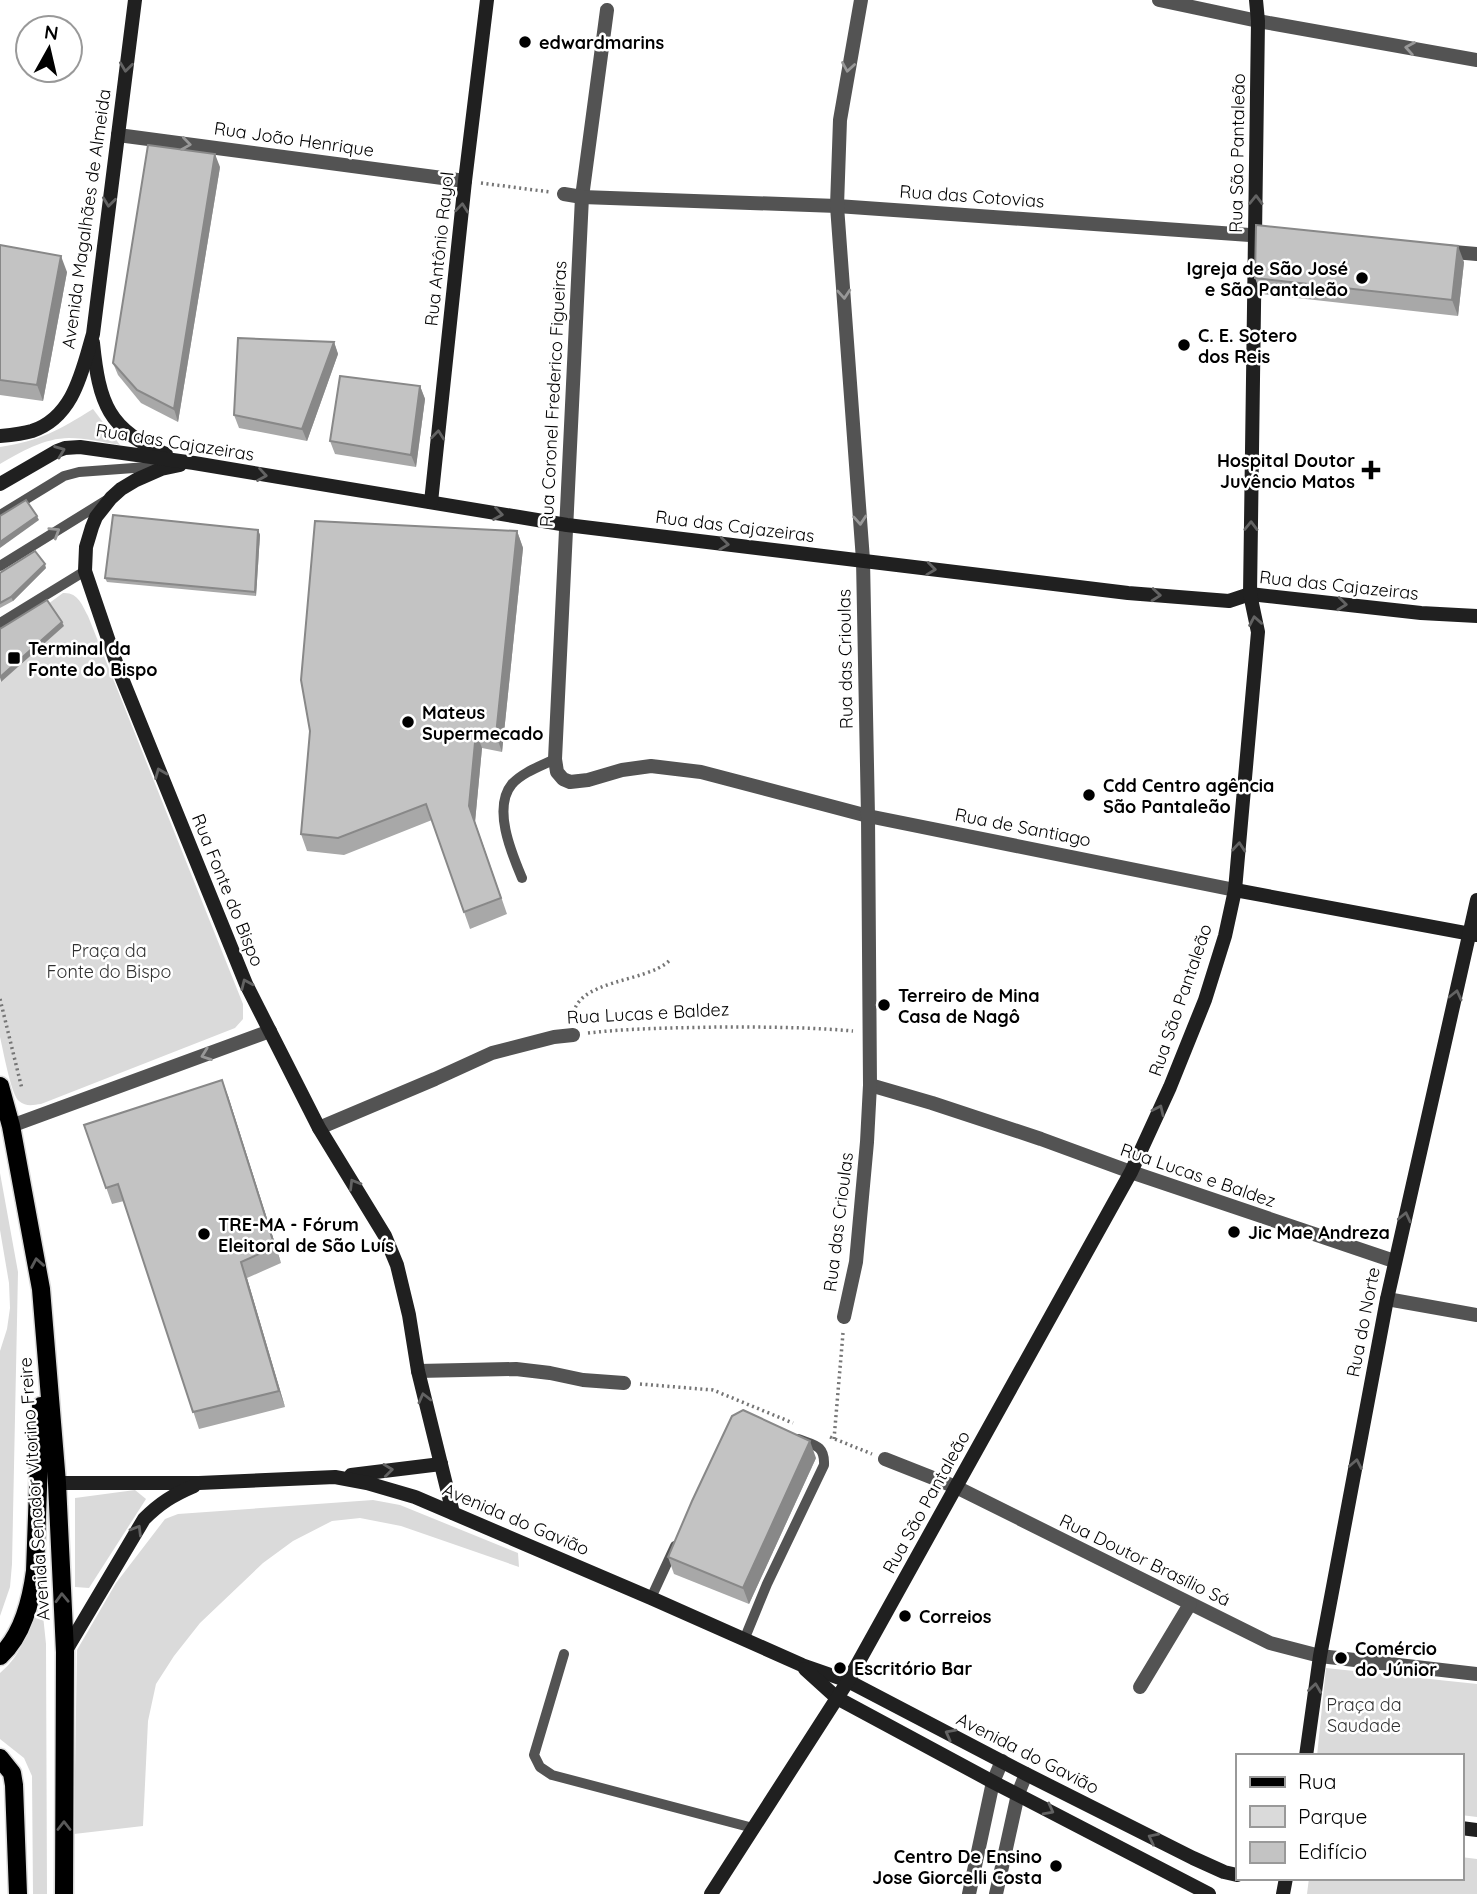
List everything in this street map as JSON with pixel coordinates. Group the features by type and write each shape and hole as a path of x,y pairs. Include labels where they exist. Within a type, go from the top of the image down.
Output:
{"main road":[{"name":"Avenida Senador Vitorino Freire","path":"0,1086 11,1126 41,1289 57,1483 65,1652 64,1894"},
{"path":"0,1656 14,1639 21,1624 34,1581 44,1331"},
{"path":"0,1758 12,1773 14,1786 18,1894"}],"street":[{"name":"Avenida Magalhães de Almeida","path":"0,436 29,432 60,414 75,392 93,334 135,0"},
{"name":"Rua Antônio Rayol","path":"431,502 487,0"},
{"name":"Rua das Crioulas","path":"844,1317 856,1262 870,1085 863,560 838,206 839,120 861,0"},
{"path":"1159,0 1258,21 1477,60"},
{"name":"Rua São Pantaleão","path":"711,1894 848,1681 1131,1172 1170,1087 1205,1000 1225,936 1235,890 1258,632 1250,594 1258,21 1256,0"},
{"name":"Rua Coronel Frederico Figueiras","path":"563,779 557,772 555,759 582,197 607,10"},
{"name":"Rua João Henrique","path":"118,135 465,181"},
{"name":"Rua das Cotovias","path":"564,194 582,197 838,206 1282,237"},
{"path":"1421,249 1477,254"},
{"path":"93,334 95,366 102,399 116,421 137,440 150,447 200,464"},
{"name":"Rua das Cajazeiras","path":"0,484 57,451 72,447 200,464 567,525 1128,593 1229,601 1250,594 1421,613 1477,616"},
{"name":"Rua Fonte do Bispo","path":"200,464 174,465 160,469 136,480 111,498 96,517 89,537 85,571 119,671 246,984 319,1128 385,1236 393,1255 453,1513"},
{"name":"Rua de Santiago","path":"563,779 570,782 588,780 622,770 651,766 701,772 868,816 1474,935"},
{"name":"Rua do Norte","path":"1306,1754 1320,1656 1394,1261 1474,935 1477,900"},
{"path":"11,1126 270,1031"},
{"name":"Rua Lucas e Baldez","path":"319,1128 492,1053 554,1037 573,1035"},
{"name":"Rua Lucas e Baldez","path":"870,1085 1041,1139 1394,1261"},
{"path":"1387,1299 1477,1315"},
{"path":"418,1371 516,1369 583,1380 624,1383"},
{"path":"885,1459 956,1488"},
{"path":"335,1477 441,1464"},
{"name":"Avenida do Gavião","path":"57,1483 199,1483 335,1477 415,1497 802,1665 848,1681 1193,1858 1236,1875"},
{"name":"Avenida do Gavião","path":"65,1652 144,1519 163,1501 199,1483"},
{"name":"Rua Doutor Brasílio Sá","path":"956,1488 1270,1643 1320,1656 1477,1674"},
{"path":"1140,1687 1190,1604"},
{"name":"Avenida do Gavião","path":"802,1665 837,1698 1209,1894"},
{"path":"969,1894 993,1782 1002,1762"},
{"path":"996,1894 1017,1794 1026,1774"},
{"path":"1182,1880 1193,1858"}],"lane":[{"path":"0,515 64,476 79,472 174,465"},
{"path":"0,566 111,498"},
{"path":"0,623 85,571"},
{"path":"522,878 509,847 504,817 506,799 512,785 530,771 555,759"},
{"path":"744,1640 767,1584 824,1465 825,1455 820,1447 785,1434"},
{"path":"651,1598 679,1537"},
{"path":"564,1654 534,1755 540,1767 552,1775 753,1828"}],"path":[{"path":"465,181 564,194"},
{"path":"573,1035 573,1010 582,997 619,980 648,974 662,968 669,961"},
{"path":"0,999 24,1097"},
{"name":"Rua Lucas e Baldez","path":"573,1035 621,1030 747,1027 815,1028 869,1033"},
{"path":"834,1439 844,1317"},
{"path":"624,1383 713,1390 801,1426"},
{"path":"823,1435 885,1459"}],"green space":[{"path":"93,409 120,445 69,438 51,440 33,446 0,464 0,447 49,434"},
{"name":"Praça da Fonte do Bispo","path":"63,593 76,597 88,616 243,1004 243,1019 235,1028 41,1104 30,1105 22,1103 16,1097 0,1037 0,682 63,626 48,604"},
{"path":"0,1173 18,1272 12,1564 10,1587 0,1616 0,1351 10,1308 9,1283 0,1230"},
{"path":"135,1490 146,1499 89,1588 75,1587 75,1498"},
{"path":"373,1500 400,1505 518,1553 519,1567 401,1526 360,1518 332,1521 293,1541 263,1563 200,1623 156,1684 148,1721 143,1826 74,1834 77,1650 116,1583 165,1519 178,1514"},
{"path":"41,1596 46,1644 47,1894 33,1894 32,1776 24,1758 0,1739 0,1673 21,1648"},
{"name":"Praça da Saudade","path":"1326,1668 1477,1684 1477,1817 1463,1815 1463,1754 1317,1754"},
{"path":"1463,1857 1477,1859 1477,1894 1307,1894 1309,1880 1463,1880"}],"building":[{"path":"148,145 215,154 174,409 137,390 113,363"},
{"name":"Igreja de São José e São Pantaleão","path":"1256,225 1458,246 1452,300 1255,278"},
{"path":"0,245 61,256 37,385 0,380"},
{"path":"238,338 334,342 302,429 234,415"},
{"path":"340,376 420,386 411,455 330,441"},
{"path":"26,500 37,516 0,542 0,516"},
{"path":"113,515 258,530 255,592 105,578"},
{"name":"Mateus Supermecado","path":"315,521 517,531 496,735 476,732 469,806 501,898 464,912 426,804 338,838 301,834 310,731 301,680"},
{"name":"Terminal da Fonte do Bispo","path":"35,551 45,564 11,597 0,603 0,573"},
{"name":"Terminal da Fonte do Bispo","path":"47,600 62,622 0,677 0,629"},
{"name":"TRE-MA - Fórum Eleitoral de São Luís","path":"222,1080 275,1247 241,1262 279,1391 193,1412 118,1184 106,1188 84,1125"},
{"path":"743,1410 810,1441 743,1588 668,1557 732,1416"}],"place":[{"name":"edwardmarins","path":"525,42"},
{"name":"Igreja de São José e São Pantaleão","path":"1362,278"},
{"name":"C. E. Sotero dos Reis","path":"1184,345"},
{"name":"Hospital Doutor Juvêncio Matos","path":"1371,470"},
{"name":"Terminal da Fonte do Bispo","path":"14,658"},
{"name":"Mateus Supermecado","path":"408,722"},
{"name":"Cdd Centro agência São Pantaleão","path":"1089,795"},
{"name":"Terreiro de Mina Casa de Nagô","path":"884,1005"},
{"name":"Jic Mae Andreza","path":"1234,1232"},
{"name":"TRE-MA - Fórum Eleitoral de São Luís","path":"204,1234"},
{"name":"Correios","path":"905,1616"},
{"name":"Comércio do Júnior","path":"1341,1658"},
{"name":"Escritório Bar","path":"840,1668"},
{"name":"Centro De Ensino Jose Giorcelli Costa","path":"1056,1866"}]}
